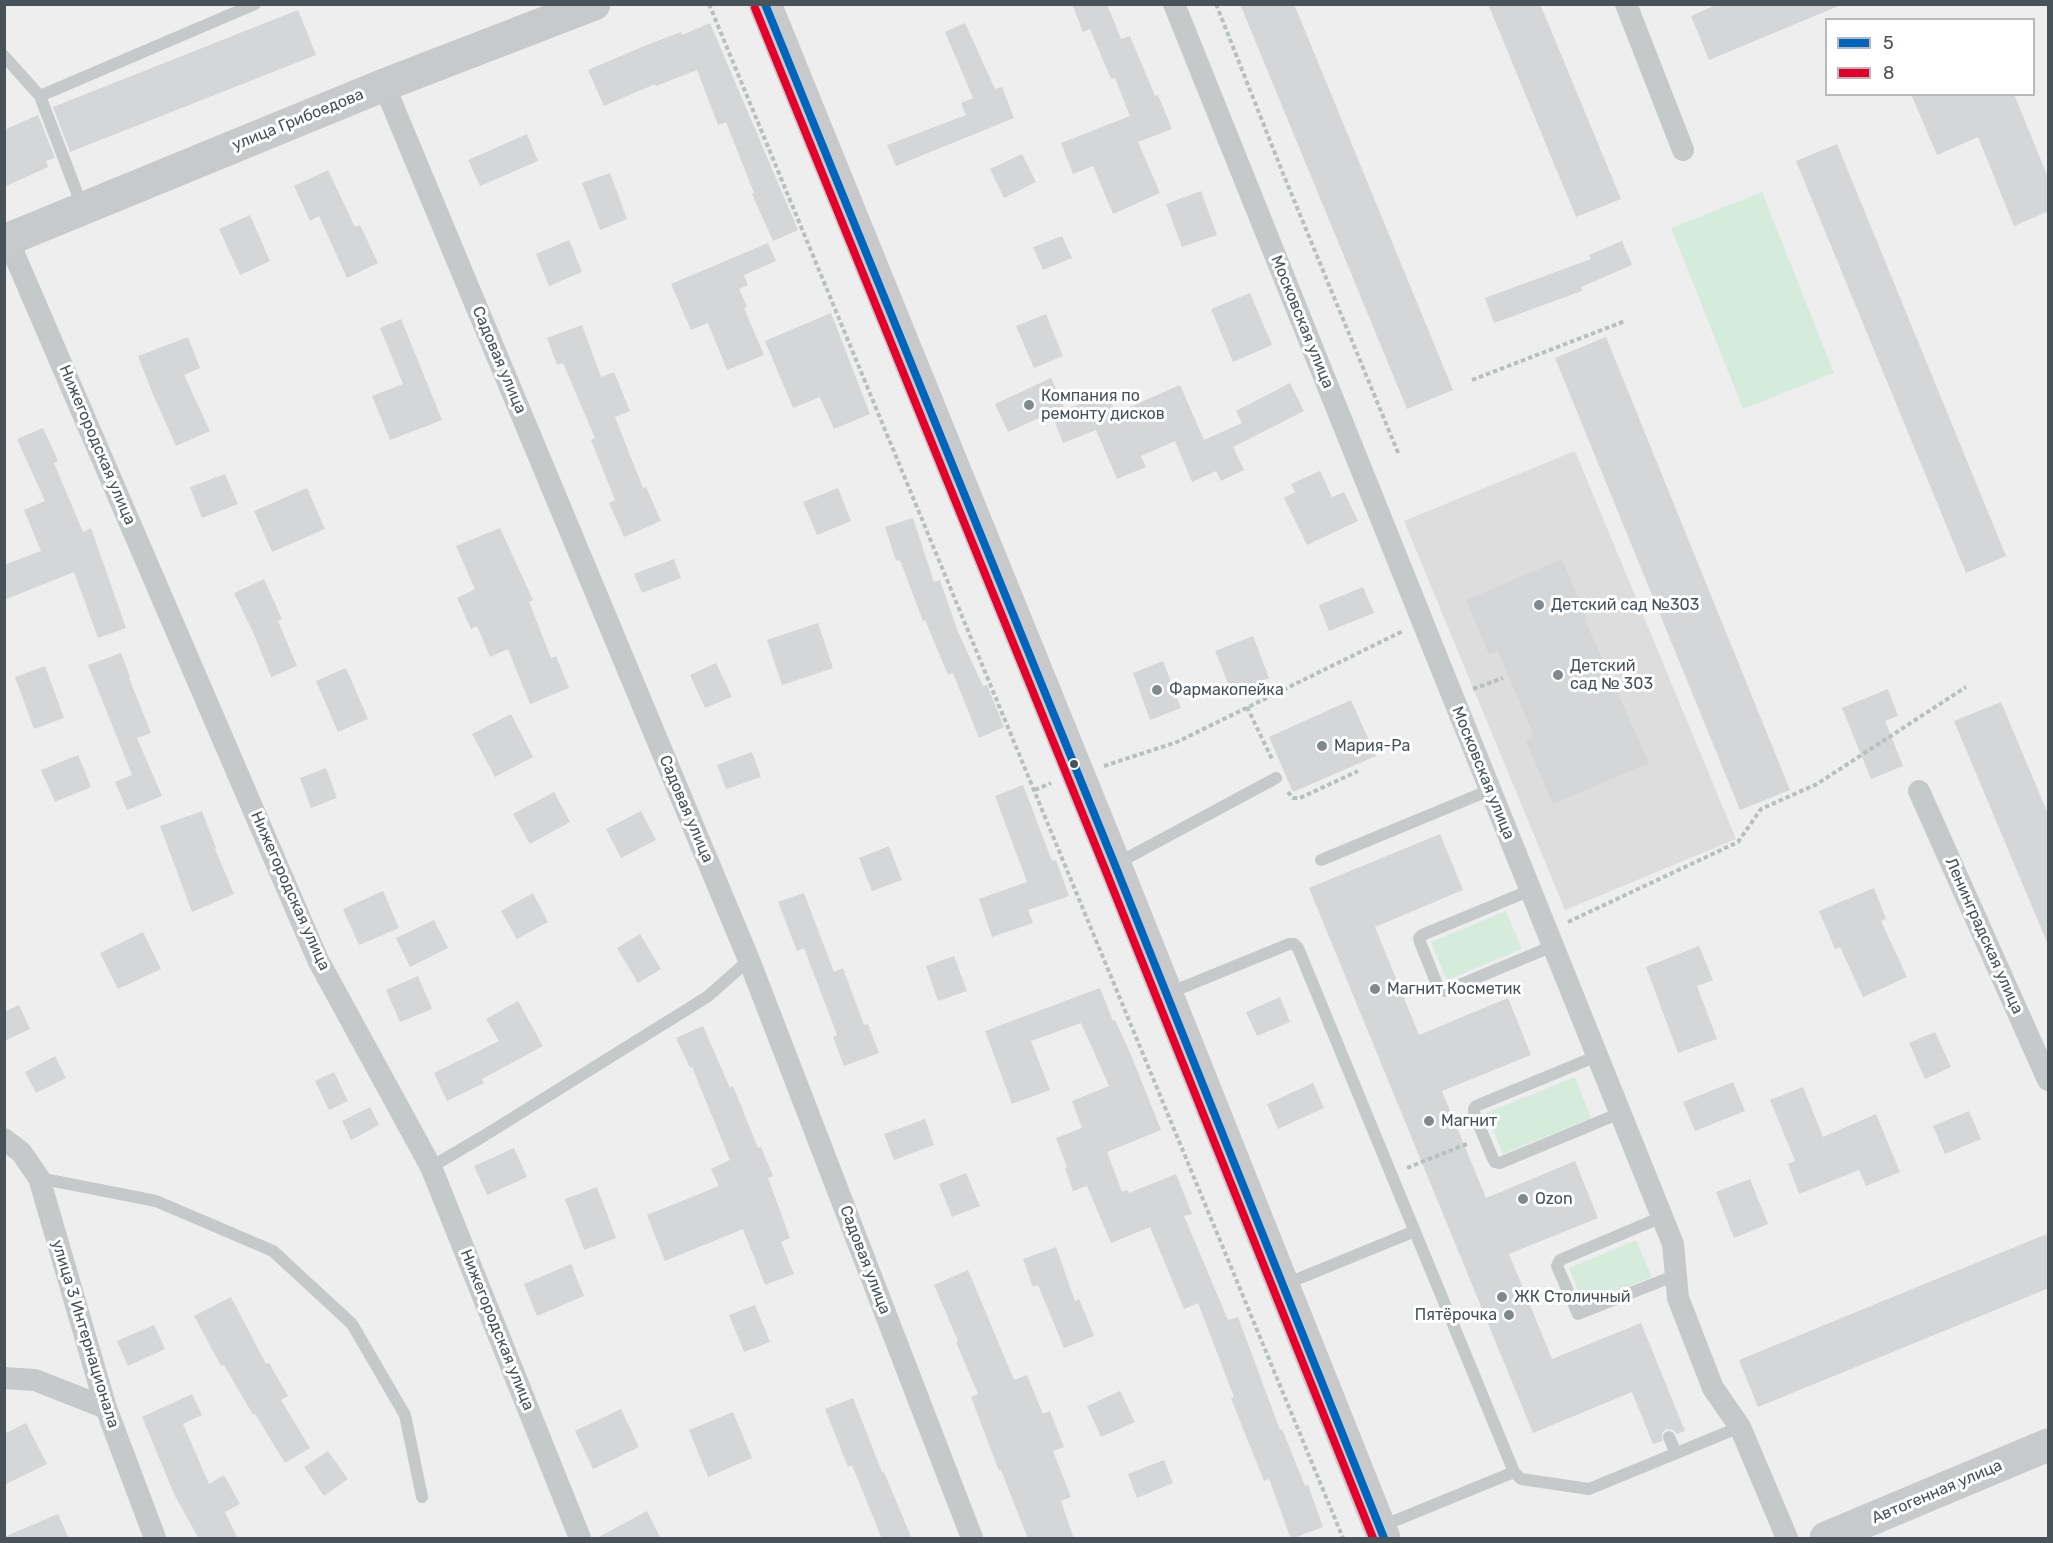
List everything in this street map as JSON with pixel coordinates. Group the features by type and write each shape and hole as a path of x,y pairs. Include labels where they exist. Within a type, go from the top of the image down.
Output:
{"main road":[{"name":"улица Грибоедова","path":"6,240 384,85 594,4"},
{"path":"765,4 1076,774 1115,865 1382,1533"},
{"name":"Автогенная улица","path":"1826,1539 2049,1445"}],"street":[{"name":"Московская улица","path":"1174,4 1675,1250 1678,1298 1713,1388 1740,1427 1787,1539"},
{"path":"1626,4 1683,150"},
{"name":"Садовая улица","path":"384,85 749,960 972,1539"},
{"name":"Нижегородская улица","path":"6,240 318,960 431,1167 580,1539"},
{"name":"Ленинградская улица","path":"1919,791 2049,1080"},
{"name":"улица 3 Интернационала","path":"4,1138 21,1152 39,1178 106,1408 155,1539"},
{"path":"4,1378 35,1380 106,1408"}],"lane":[{"path":"40,96 255,4"},
{"path":"4,56 40,96 82,208"},
{"path":"1115,865 1276,778"},
{"path":"1321,860 1490,790"},
{"path":"1531,890 1422,935 1419,938 1420,942 1438,987 1445,991 1550,939"},
{"path":"1166,994 1289,944 1294,944 1298,948 1514,1472 1521,1479 1589,1489 1740,1427"},
{"path":"431,1167 707,997 749,960"},
{"path":"1598,1056 1476,1106 1474,1113 1493,1159 1500,1163 1620,1113"},
{"path":"39,1178 156,1201 273,1251 352,1324 405,1414 422,1497"},
{"path":"1662,1217 1560,1260 1557,1266 1578,1314 1676,1275"},
{"path":"1283,1285 1415,1231"},
{"path":"1669,1437 1676,1453"},
{"path":"1382,1533 1514,1472"}],"path":[{"path":"709,4 1343,1539"},
{"path":"1216,4 1399,455"},
{"path":"1472,380 1625,321"},
{"path":"1035,790 1076,774 1177,742 1410,627"},
{"path":"1550,939 1738,842 1761,809 1816,784 1966,687"},
{"path":"1414,1165 1450,1151"}],"shaded area":[{"name":"Детский сад №303","path":"1575,451 1736,839 1565,910 1404,521"}],"green space":[{"path":"1762,192 1834,373 1743,409 1671,228"},
{"path":"1506,911 1522,949 1447,980 1431,942"},
{"path":"1575,1077 1591,1118 1503,1154 1486,1113"},
{"path":"1636,1240 1652,1277 1584,1305 1569,1268"}],"building":[{"path":"1072,4 1107,4 1121,39 1130,36 1155,96 1158,95 1172,129 1138,142 1160,193 1113,214 1093,166 1073,174 1061,143 1130,116 1115,78 1111,79 1090,29 1083,32"},
{"path":"1240,4 1294,4 1453,390 1407,409"},
{"path":"1488,4 1540,4 1621,199 1576,217"},
{"path":"1718,4 1841,5 1709,60 1691,16"},
{"path":"298,10 316,55 70,152 53,107"},
{"path":"710,23 798,230 773,241 752,194 754,193 726,122 718,125 697,70 656,86 655,84 604,106 588,70 644,46 681,32 682,35"},
{"path":"965,23 995,89 1002,87 1014,118 896,166 887,145 966,115 961,103 973,98 945,32"},
{"path":"1912,96 2015,96 2049,180 2049,211 2014,226 1978,137 1937,155"},
{"path":"38,115 55,158 46,161 48,167 4,187 4,130"},
{"path":"527,134 538,161 480,186 468,160"},
{"path":"1837,144 2006,556 1966,573 1796,161"},
{"path":"1022,154 1036,182 1004,198 990,169"},
{"path":"328,170 355,227 360,225 378,263 347,278 319,216 310,221 294,186"},
{"path":"610,173 627,219 600,230 582,183"},
{"path":"1201,191 1217,235 1182,247 1166,204"},
{"path":"250,215 270,261 240,275 219,229"},
{"path":"1062,236 1072,258 1043,270 1033,247"},
{"path":"569,240 582,272 549,286 536,254"},
{"path":"1622,241 1632,265 1581,287 1582,291 1494,323 1485,298 1591,259 1589,255"},
{"path":"768,243 776,261 744,275 748,285 739,289 747,307 744,308 764,355 727,370 708,323 691,330 671,284"},
{"path":"1250,293 1272,345 1233,362 1211,309"},
{"path":"831,313 870,414 834,429 820,397 793,408 765,341"},
{"path":"1046,314 1063,356 1034,368 1016,326"},
{"path":"401,319 442,420 390,440 372,396 403,384 380,328"},
{"path":"582,325 601,377 614,372 630,411 615,417 643,488 646,487 661,521 624,537 609,503 615,500 591,440 595,438 563,363 557,365 547,338"},
{"path":"188,337 200,368 184,375 210,431 176,446 138,356"},
{"path":"1606,337 1790,790 1740,810 1555,358"},
{"name":"Компания по ремонту дисков","path":"1051,378 1064,407 1008,432 995,404"},
{"path":"1290,383 1304,411 1233,447 1244,470 1221,481 1216,471 1192,482 1175,441 1141,456 1146,467 1117,479 1096,430 1063,443 1052,415 1107,393 1116,413 1180,385 1204,440 1242,423 1236,411"},
{"path":"43,428 58,461 54,463 83,532 91,528 126,628 98,638 74,572 4,600 4,565 41,551 24,510 45,501 17,439"},
{"path":"1320,471 1332,497 1344,492 1358,521 1307,545 1284,498 1295,492 1291,484"},
{"path":"225,474 238,504 202,518 190,487"},
{"path":"307,488 325,529 272,552 254,511"},
{"path":"838,488 851,521 817,535 803,502"},
{"path":"913,518 934,582 940,580 958,632 983,686 987,685 1004,727 979,738 953,673 948,675 925,620 923,621 900,560 896,561 885,527"},
{"path":"500,528 533,600 529,602 551,658 556,656 569,688 530,704 508,649 490,657 477,626 471,629 457,598 475,589 456,546"},
{"path":"674,559 681,578 642,593 634,574"},
{"name":"Детский сад № 303","path":"1562,559 1586,617 1584,618 1649,763 1553,804 1526,741 1533,734 1498,651 1489,654 1466,600"},
{"path":"264,579 282,619 278,621 297,666 271,677 234,593"},
{"path":"1363,587 1374,613 1329,631 1319,605"},
{"path":"818,623 833,668 782,685 767,640"},
{"path":"1253,636 1269,678 1232,693 1215,651"},
{"path":"121,653 151,733 137,738 162,796 127,810 115,782 132,775 88,665"},
{"name":"Фармакопейка","path":"1163,661 1181,708 1150,720 1133,673"},
{"path":"716,663 732,697 705,708 690,675"},
{"path":"45,666 64,718 34,729 15,677"},
{"path":"346,668 368,719 338,732 316,681"},
{"path":"1888,689 1898,716 1885,721 1903,766 1871,779 1842,708"},
{"name":"Мария-Ра","path":"1351,700 1376,756 1293,792 1269,737"},
{"path":"2001,702 2049,816 2049,947 1954,721"},
{"path":"511,714 533,757 495,777 472,734"},
{"path":"752,752 761,777 726,789 717,765"},
{"path":"78,755 91,787 55,802 41,770"},
{"path":"326,768 337,798 311,808 300,778"},
{"path":"1023,785 1052,861 1056,860 1069,896 1028,910 1033,923 992,937 979,899 1027,882 995,796"},
{"path":"554,792 570,822 530,844 513,814"},
{"path":"202,811 234,894 192,912 160,826"},
{"path":"641,811 656,840 621,858 606,829"},
{"path":"1440,834 1463,890 1375,927 1419,1035 1508,998 1531,1055 1442,1091 1486,1198 1575,1161 1598,1218 1509,1254 1552,1359 1641,1323 1685,1431 1677,1434 1673,1430 1666,1429 1662,1433 1662,1441 1653,1444 1632,1392 1533,1433 1309,888"},
{"path":"889,846 902,880 872,891 859,858"},
{"path":"1874,888 1886,919 1881,921 1907,977 1863,997 1840,947 1835,949 1819,911"},
{"path":"383,891 399,928 359,945 343,909"},
{"path":"533,893 548,922 517,939 501,911"},
{"path":"804,893 834,972 843,968 864,1025 868,1024 879,1053 844,1066 833,1037 837,1035 804,948 797,951 778,902"},
{"path":"434,920 448,948 410,967 396,938"},
{"path":"143,932 161,969 118,989 100,953"},
{"path":"640,934 661,969 638,983 617,948"},
{"path":"1699,946 1713,980 1697,986 1717,1039 1678,1053 1646,967"},
{"path":"954,956 967,991 938,1001 926,966"},
{"path":"418,976 432,1009 400,1022 386,990"},
{"path":"1100,988 1113,1021 1115,1020 1131,1055 1161,1130 1107,1152 1122,1192 1127,1190 1129,1193 1176,1174 1192,1214 1184,1216 1228,1320 1238,1317 1280,1430 1282,1429 1305,1486 1308,1485 1323,1527 1291,1539 1269,1479 1264,1481 1243,1429 1231,1398 1234,1397 1198,1303 1184,1309 1150,1227 1111,1243 1087,1186 1073,1191 1056,1138 1082,1128 1072,1101 1109,1086 1081,1023 1031,1041 1050,1090 1012,1104 985,1031"},
{"path":"1280,997 1290,1022 1257,1036 1246,1012"},
{"path":"518,1001 543,1046 482,1079 484,1083 447,1101 434,1073 499,1041 486,1019"},
{"path":"19,1005 30,1029 4,1041 4,1012"},
{"path":"703,1026 730,1088 733,1086 758,1148 761,1147 773,1176 768,1178 790,1238 781,1242 794,1274 765,1285 743,1229 665,1261 647,1215 719,1186 711,1169 730,1160 692,1067 690,1068 676,1038"},
{"path":"1935,1032 1951,1067 1925,1079 1909,1043"},
{"path":"55,1056 66,1078 36,1093 25,1072"},
{"path":"334,1072 348,1101 329,1110 315,1081"},
{"path":"1733,1082 1745,1111 1695,1131 1683,1102"},
{"path":"1313,1083 1324,1108 1278,1129 1267,1104"},
{"path":"1803,1087 1823,1137 1876,1114 1900,1172 1866,1186 1859,1170 1799,1194 1788,1164 1795,1161 1770,1100"},
{"path":"370,1107 379,1125 351,1140 342,1121"},
{"path":"1969,1111 1981,1139 1945,1154 1933,1126"},
{"path":"925,1119 934,1145 894,1160 884,1134"},
{"path":"514,1148 527,1177 487,1195 474,1166"},
{"path":"966,1173 980,1206 952,1217 939,1184"},
{"path":"1750,1179 1768,1224 1734,1238 1716,1192"},
{"path":"597,1187 616,1238 584,1250 565,1199"},
{"path":"2049,1233 2049,1288 1758,1407 1739,1360"},
{"path":"1056,1247 1075,1301 1079,1299 1094,1336 1064,1348 1038,1285 1033,1287 1023,1259"},
{"path":"571,1264 584,1296 537,1316 524,1284"},
{"path":"968,1270 1014,1380 1027,1375 1043,1414 1050,1411 1064,1447 1053,1451 1071,1497 1061,1501 1074,1539 1028,1539 1001,1470 999,1471 971,1397 978,1394 934,1285"},
{"path":"231,1297 266,1364 269,1363 288,1396 281,1400 310,1448 285,1463 255,1414 253,1415 224,1365 221,1366 194,1316"},
{"path":"755,1305 770,1342 744,1352 729,1315"},
{"path":"154,1325 165,1349 128,1366 117,1341"},
{"path":"1120,1391 1135,1422 1101,1437 1087,1406"},
{"path":"192,1394 202,1415 183,1424 209,1484 224,1475 240,1504 225,1512 238,1539 199,1539 175,1496 142,1417"},
{"path":"853,1398 882,1472 884,1472 912,1539 882,1539 852,1465 848,1467 825,1409"},
{"path":"621,1409 639,1447 593,1469 575,1431"},
{"path":"733,1412 752,1458 708,1477 689,1430"},
{"path":"26,1423 47,1464 4,1485 4,1434"},
{"path":"328,1451 348,1479 324,1496 304,1467"},
{"path":"1164,1460 1173,1483 1137,1498 1128,1474"},
{"path":"647,1511 661,1539 595,1539"},
{"path":"58,1514 69,1539 4,1539 4,1537"}],"transit line":[{"name":"5","path":"765,4 1115,865 1384,1538"},
{"name":"8","path":"755,8 1105,869 1373,1538"}],"place":[{"name":"Компания по ремонту дисков","path":"1029,405"},
{"name":"Детский сад №303","path":"1539,605"},
{"name":"Детский сад № 303","path":"1558,675"},
{"name":"Фармакопейка","path":"1157,690"},
{"name":"Мария-Ра","path":"1322,746"},
{"name":"Магнит Косметик","path":"1375,989"},
{"name":"Магнит","path":"1429,1121"},
{"name":"Ozon","path":"1523,1199"},
{"name":"ЖК Столичный","path":"1502,1297"},
{"name":"Пятёрочка","path":"1509,1315"}]}
